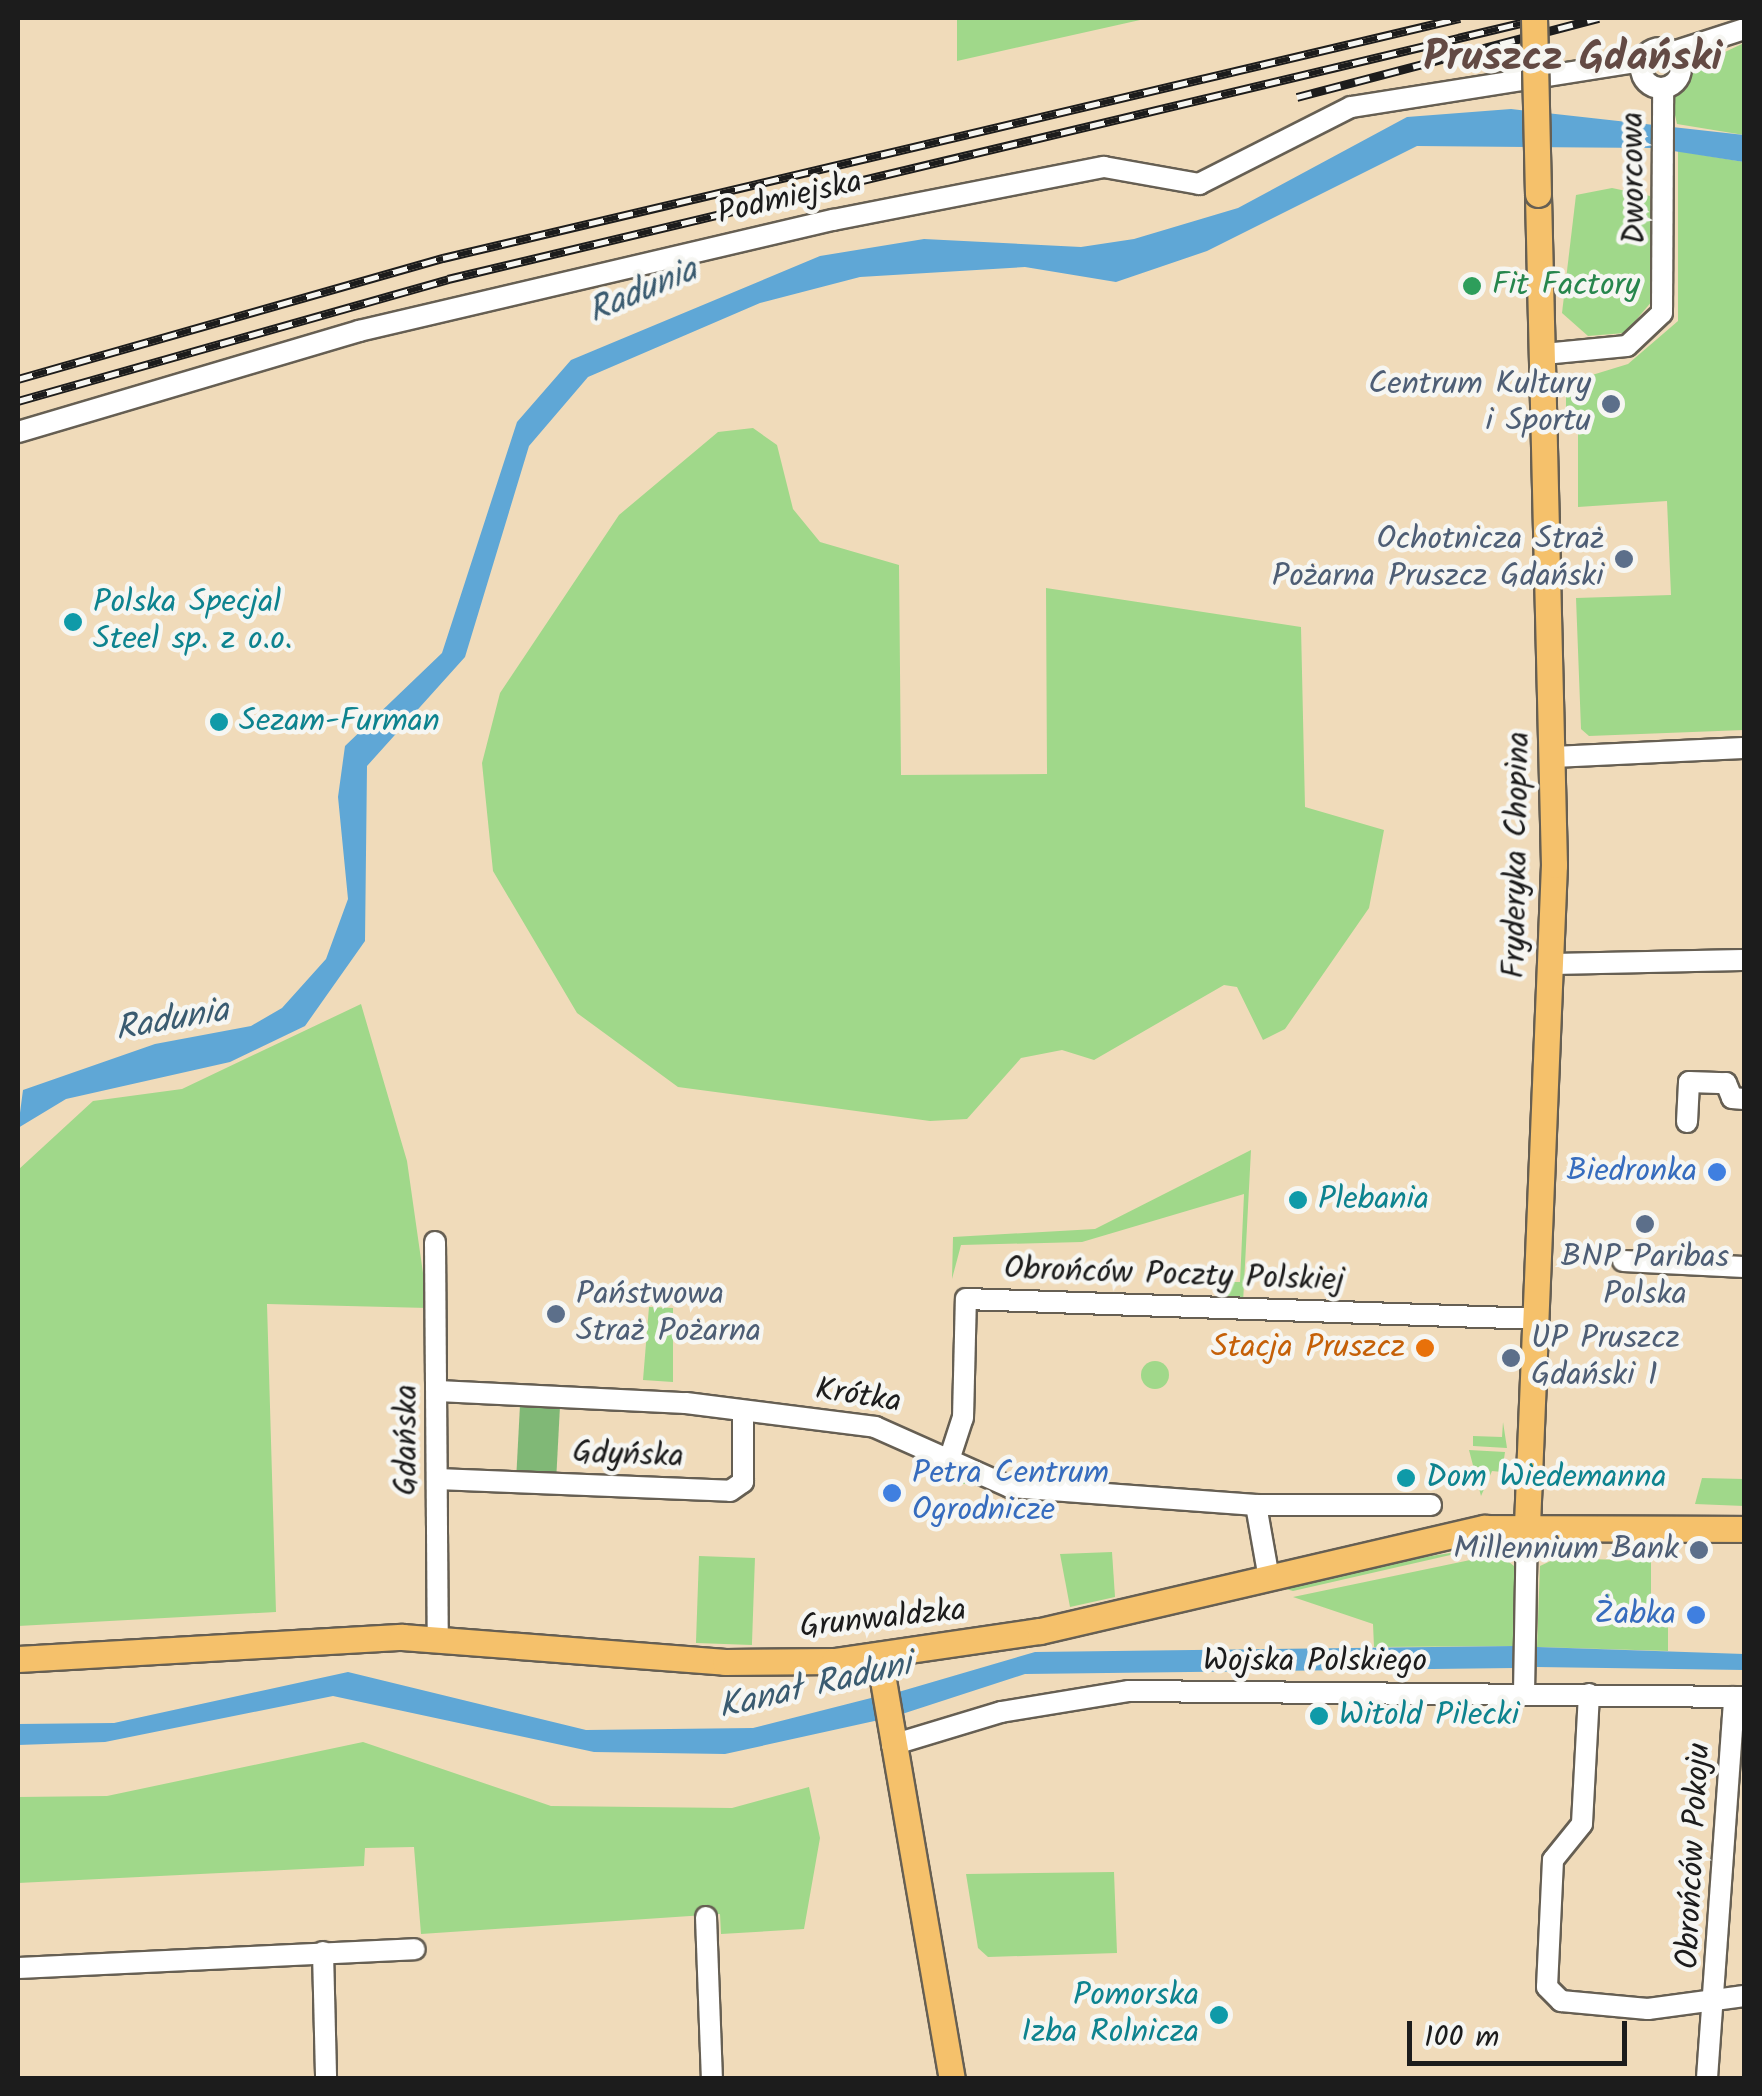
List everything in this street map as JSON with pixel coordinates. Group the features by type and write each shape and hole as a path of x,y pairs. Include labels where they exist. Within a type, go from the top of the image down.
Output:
{"main road":[{"name":"Fryderyka Chopina","path":"1528,1524 1550,964 1553,758 1534,18"},
{"name":"Grunwaldzka","path":"18,1659 438,1638 724,1662 879,1657 1040,1631 1268,1573 1528,1524 1744,1529"},
{"path":"879,1657 952,2078"}],"street":[{"path":"1642,68 1663,88 1677,59 1712,39 1744,29"},
{"name":"Podmiejska","path":"18,432 359,331 814,224 1104,167 1198,184 1351,107 1642,68 1652,50 1677,59"},
{"name":"Dworcowa","path":"1544,354 1627,346 1656,324 1666,300 1663,88"},
{"path":"1553,758 1744,748"},
{"path":"1550,964 1744,960"},
{"path":"1687,1122 1689,1082 1726,1083 1732,1098 1744,1099"},
{"name":"Gdańska","path":"435,1242 438,1638"},
{"path":"1623,1260 1744,1267"},
{"name":"Obrońców Poczty Polskiej","path":"951,1454 963,1418 966,1298 1538,1319"},
{"name":"Krótka","path":"438,1391 743,1411 901,1431 1010,1487 1256,1506 1370,1502 1431,1505"},
{"name":"Gdyńska","path":"437,1479 730,1490 743,1482 743,1411"},
{"path":"1256,1506 1268,1573"},
{"name":"Fryderyka Chopina","path":"1524,1682 1528,1524"},
{"name":"Wojska Polskiego","path":"891,1734 1099,1693 1524,1682 1589,1694 1739,1697"},
{"path":"1589,1694 1582,1824 1553,1860 1547,1982 1578,2004 1648,2009 1716,1995 1744,1996"},
{"name":"Obrońców Pokoju","path":"1707,2078 1739,1697"},
{"path":"706,1917 712,2078"},
{"path":"18,1968 415,1949"},
{"path":"324,1952 326,2078"}],"green space":[{"path":"957,18 1149,18 957,61"},
{"path":"1744,43 1744,135 1677,124 1672,102 1691,68"},
{"path":"1678,151 1744,162 1744,730 1589,736 1581,729 1576,598 1671,595 1667,501 1578,507 1578,430 1566,429 1566,383 1628,364 1678,321"},
{"path":"1612,188 1650,196 1653,300 1625,333 1588,336 1562,313 1576,195"},
{"path":"753,428 777,445 793,509 820,542 899,565 901,775 1047,774 1046,588 1301,627 1305,807 1384,830 1369,908 1285,1029 1263,1040 1237,987 1224,985 1094,1060 1062,1050 1021,1058 967,1119 930,1121 678,1087 577,1013 493,871 482,763 500,693 619,515 718,432"},
{"path":"361,1004 407,1161 428,1308 267,1304 276,1612 18,1626 18,1170 93,1101 182,1089"},
{"path":"1251,1150 1243,1303 1219,1295 1220,1282 1240,1282 1244,1194 1082,1242 961,1245 952,1279 953,1237 1095,1229"},
{"path":"649,1307 673,1308 673,1382 643,1380"},
{"path":"1155,1361 1165,1365 1169,1375 1165,1385 1155,1389 1145,1385 1141,1375 1145,1365"},
{"path":"520,1405 560,1407 556,1477 516,1475"},
{"path":"1503,1422 1507,1448 1473,1446 1473,1436 1502,1437"},
{"path":"1469,1450 1505,1452 1502,1472 1492,1471 1481,1496"},
{"path":"930,1459 963,1472 965,1484 930,1484"},
{"path":"1702,1478 1744,1479 1744,1506 1695,1504"},
{"path":"1481,1548 1293,1591 1279,1587 1388,1563"},
{"path":"1112,1552 1115,1597 1070,1607 1060,1554"},
{"path":"1499,1554 1514,1566 1515,1646 1374,1647 1373,1624 1293,1597"},
{"path":"699,1556 755,1558 752,1645 696,1643"},
{"path":"1557,1558 1651,1561 1651,1623 1668,1624 1668,1651 1537,1647 1540,1566"},
{"path":"363,1742 551,1806 732,1808 809,1787 820,1838 804,1929 721,1934 720,1914 421,1934 414,1847 365,1848 364,1866 18,1883 18,1797 107,1796"},
{"path":"1114,1872 1117,1953 988,1957 978,1948 966,1874"}],"water":[{"path":"1511,109 1744,135 1744,162 1654,148 1417,146 1207,251 1116,282 1025,267 860,277 760,303 588,377 529,446 465,657 367,766 365,941 305,1026 230,1062 66,1099 18,1128 23,1090 155,1044 251,1026 282,1008 326,959 348,899 338,797 345,746 442,653 517,422 571,360 820,256 924,239 1081,247 1134,239 1238,208 1407,117"},
{"path":"1515,1646 1514,1668 1025,1674 899,1715 895,1693 1035,1652"},
{"path":"1537,1647 1744,1654 1744,1670 1537,1667"},
{"path":"348,1672 586,1730 753,1728 875,1697 879,1720 725,1754 594,1752 333,1696 105,1742 18,1745 18,1724 114,1723"}],"railway":[{"path":"18,379 443,258 1460,18"},
{"path":"18,401 448,279 1542,18"},
{"path":"1297,97 1599,18"}],"place":[{"name":"Fit Factory","path":"1472,286"},
{"name":"Centrum Kultury i Sportu","path":"1611,404"},
{"name":"Ochotnicza Straż Pożarna Pruszcz Gdański","path":"1624,559"},
{"name":"Polska Specjal Steel sp. z o.o.","path":"73,622"},
{"name":"Sezam-Furman","path":"219,722"},
{"name":"Biedronka","path":"1717,1172"},
{"name":"Plebania","path":"1298,1200"},
{"name":"BNP Paribas Polska","path":"1645,1224"},
{"name":"Państwowa Straż Pożarna","path":"556,1314"},
{"name":"Stacja Pruszcz","path":"1425,1348"},
{"name":"UP Pruszcz Gdański 1","path":"1511,1358"},
{"name":"Dom Wiedemanna","path":"1406,1478"},
{"name":"Petra Centrum Ogrodnicze","path":"892,1493"},
{"name":"Millennium Bank","path":"1699,1550"},
{"name":"Żabka","path":"1696,1615"},
{"name":"Witold Pilecki","path":"1319,1716"},
{"name":"Pomorska Izba Rolnicza","path":"1219,2015"}],"district":[{"name":"Pruszcz Gdański","path":"1573,59"}],"water label":[{"name":"Radunia","path":"643,292"},
{"name":"Radunia","path":"172,1021"},
{"name":"Kanał Raduni","path":"815,1687"}]}
